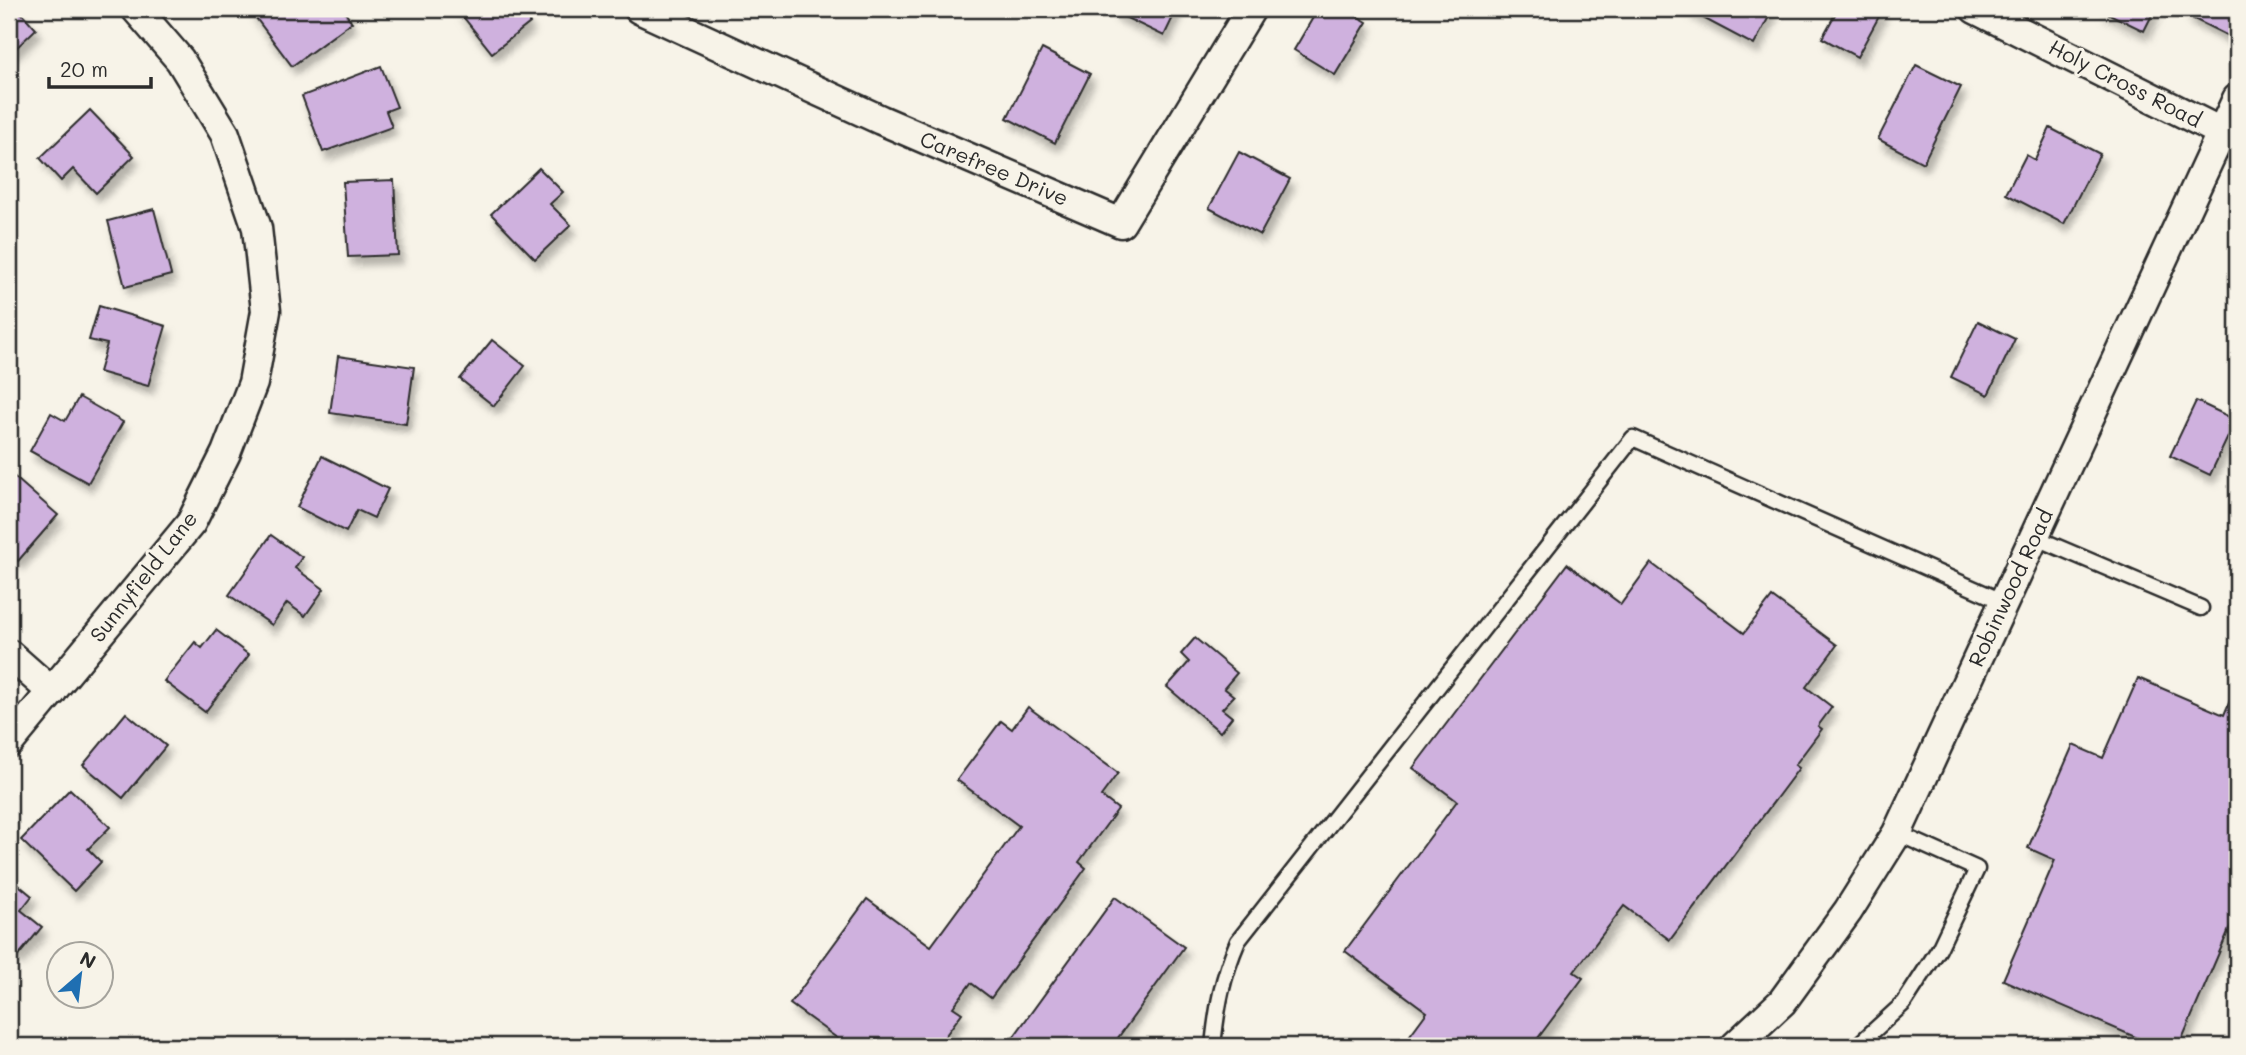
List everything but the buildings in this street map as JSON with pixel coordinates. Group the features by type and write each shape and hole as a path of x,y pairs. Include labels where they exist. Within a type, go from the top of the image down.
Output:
{"street":[{"name":"Sunnyfield Lane","path":"9,743 191,523 226,453 253,383 266,311 257,228 225,134 180,60 136,9"},
{"name":"Carefree Drive","path":"639,9 881,120 1121,223 1251,9"},
{"name":"Holy Cross Road","path":"1975,9 2229,137"},
{"name":"Robinwood Road","path":"1735,1046 1782,1002 1848,911 1897,833 2035,537 2229,137 2237,99"},
{"path":"9,654 52,692"}],"lane":[{"path":"1213,1046 1218,1001 1226,969 1238,942 1633,438 2004,602"},
{"path":"2035,537 2201,608"},
{"path":"1857,1046 1904,1003 1939,949 1977,869 1897,833"}]}
